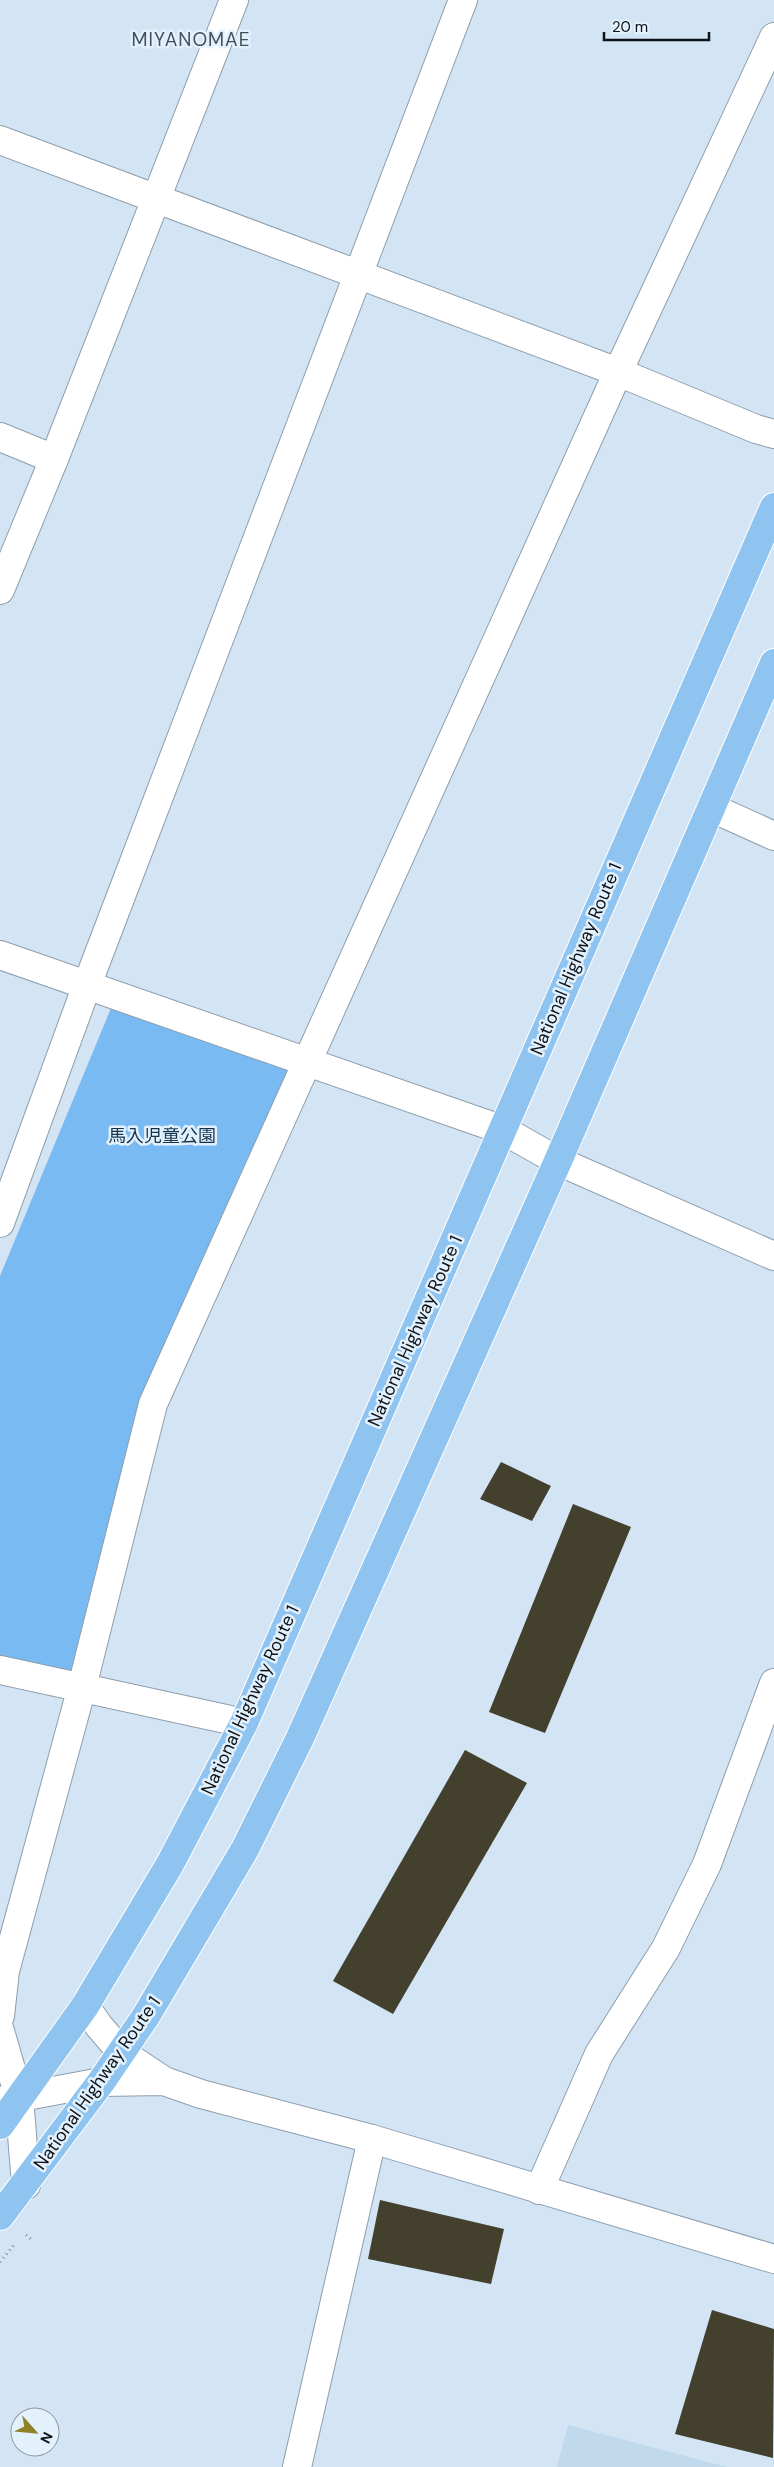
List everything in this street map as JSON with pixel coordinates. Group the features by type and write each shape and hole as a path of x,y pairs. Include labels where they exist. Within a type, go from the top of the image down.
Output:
{"highway":[{"name":"National Highway Route 1","path":"4,2112 85,2006 170,1864 244,1723 774,507"},
{"name":"National Highway Route 1","path":"0,2216 26,2184 122,2053 156,2000 245,1849 300,1738 558,1161 774,663"}],"street":[{"path":"0,590 54,459 234,0"},
{"path":"0,1223 86,985 464,0"},
{"path":"0,2016 5,1971 82,1687 152,1404 618,372 774,37"},
{"path":"0,140 618,372 756,429 774,434"},
{"path":"0,437 54,459"},
{"path":"712,808 774,836"},
{"path":"0,954 503,1130 558,1161 774,1256"},
{"path":"0,1670 244,1723"},
{"path":"539,2190 599,2054 666,1948 707,1864 774,1682"},
{"path":"85,2006 98,2026 122,2053 164,2081 200,2094 372,2139 774,2259"},
{"path":"0,2031 4,2112 24,2154 26,2184"},
{"path":"4,2112 101,2082 164,2081"},
{"path":"297,2467 372,2139"}],"shaded area":[{"path":"568,2425 727,2467 557,2467"}],"green space":[{"name":"馬入児童公園","path":"114,1001 293,1071 153,1404 82,1687 0,1670 0,1276"}],"building":[{"path":"501,1462 551,1486 532,1521 480,1499"},
{"path":"573,1504 631,1527 545,1733 489,1712"},
{"path":"465,1750 527,1783 393,2014 333,1981"},
{"path":"380,2200 504,2229 491,2284 368,2259"},
{"path":"712,2310 774,2329 773,2458 675,2434"}],"district":[{"name":"MIYANOMAE","path":"191,39"}]}
